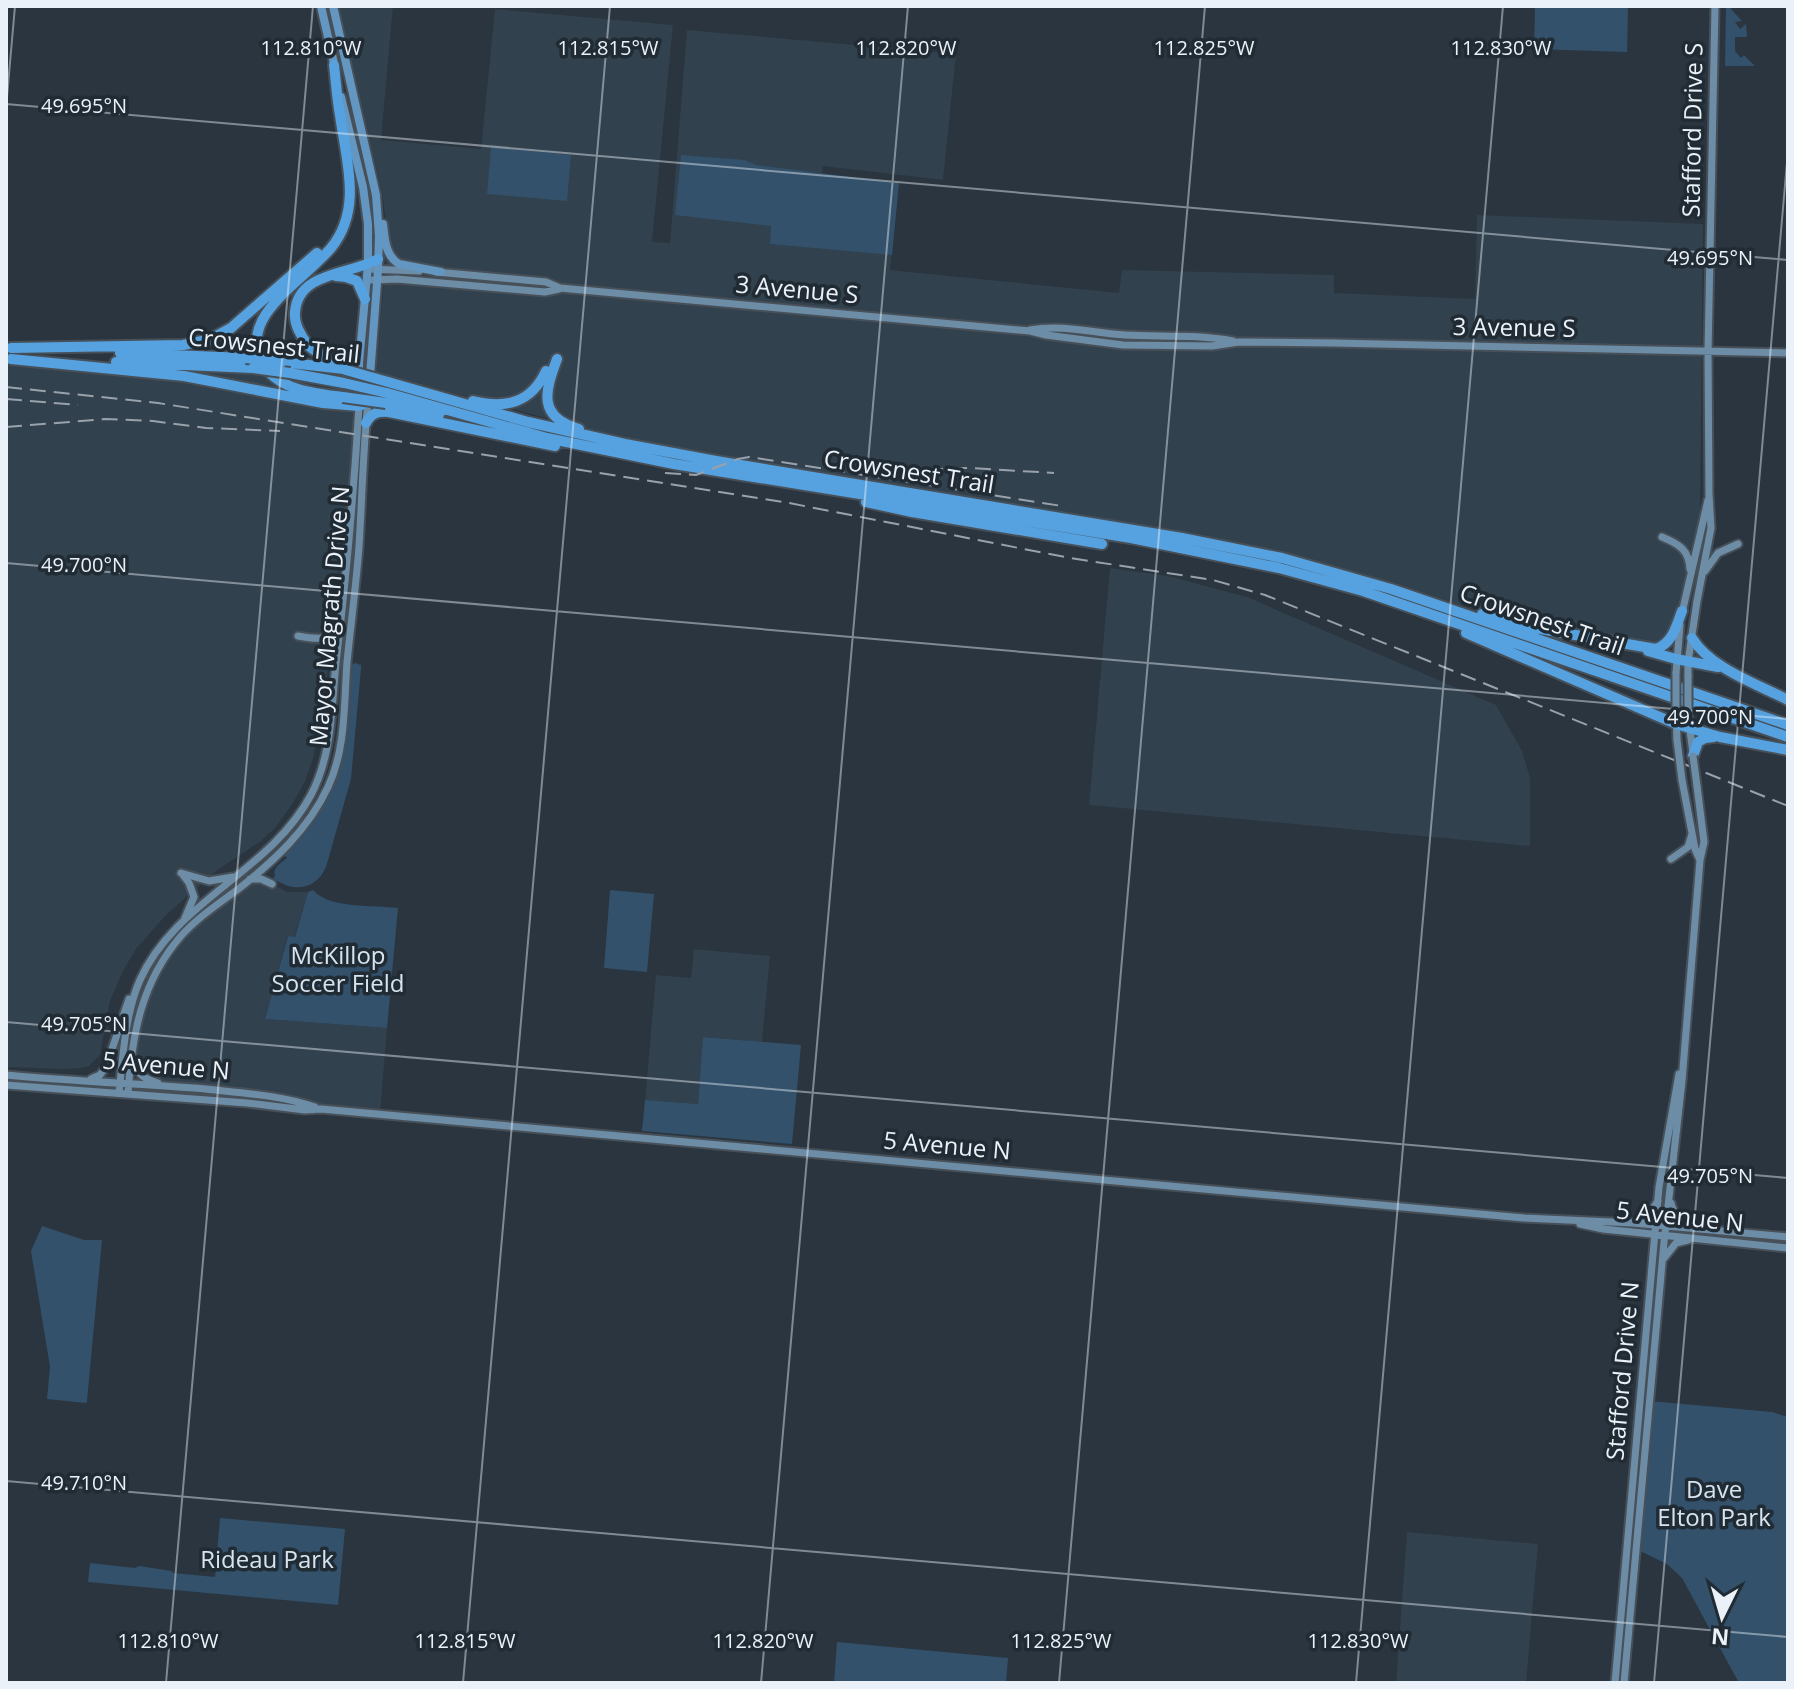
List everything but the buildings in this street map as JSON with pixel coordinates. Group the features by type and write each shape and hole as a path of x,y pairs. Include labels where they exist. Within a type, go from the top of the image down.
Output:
{"highway":[{"path":"334,65 351,188 349,210 337,240 261,322 256,341 267,371 280,382 313,393 343,397 389,390 506,404 531,393 547,369"},
{"path":"9,354 183,345 211,339 239,321 342,229"},
{"path":"346,370 309,345 296,322 296,305 304,289 315,281 326,276 372,270"},
{"path":"326,276 353,278 360,285 365,299"},
{"path":"9,354 184,376 299,399 364,404"},
{"name":"Crowsnest Trail","path":"9,354 246,358 346,370 389,390 547,438 1093,528 1243,549 1391,589 1788,725"},
{"name":"Crowsnest Trail","path":"9,354 253,368 290,373 389,390 802,486 1093,528"},
{"path":"557,359 548,381 546,398 549,409 556,417 570,426 676,459"},
{"path":"366,423 371,415 389,412 625,459 676,459"},
{"path":"802,486 912,512 1102,544"},
{"name":"Crowsnest Trail","path":"1131,534 1363,591 1788,737"},
{"path":"1391,589 1535,628 1648,649 1663,646 1673,635 1682,611"},
{"path":"1410,607 1676,724 1720,737 1788,750"},
{"path":"1692,638 1704,655 1788,700"},
{"path":"1627,645 1733,672"},
{"path":"1694,750 1698,742 1705,738 1720,737"}],"main road":[{"path":"321,6 363,187 368,224 372,270 365,299 359,363 364,404"},
{"path":"333,6 386,244 393,261 441,272"},
{"name":"Stafford Drive S","path":"1710,539 1708,352 1715,6"},
{"path":"364,404 376,195"},
{"name":"3 Avenue S","path":"372,270 397,279 545,292 560,288"},
{"name":"3 Avenue S","path":"372,270 441,272 546,282 560,288 1030,331 1048,327 1124,335 1212,337 1239,342 1788,353"},
{"name":"Mayor Magrath Drive N","path":"124,1082 139,1013 169,952 192,925 294,840 313,815 330,783 337,761 359,547 366,423 364,404"},
{"name":"Mayor Magrath Drive N","path":"123,1093 129,1016 138,983 161,945 287,831 304,808 322,770 331,733 364,404"},
{"name":"Stafford Drive S","path":"1701,538 1709,494"},
{"path":"1662,537 1677,543 1687,554 1691,576"},
{"name":"Stafford Drive N","path":"1700,860 1695,849 1677,740 1676,659 1682,611 1701,538"},
{"name":"Stafford Drive N","path":"1624,1683 1704,842 1688,716 1688,662 1710,539"},
{"path":"1702,576 1718,553 1738,544"},
{"path":"298,636 325,638 335,633 341,621"},
{"path":"1671,859 1688,847 1693,832"},
{"path":"250,879 261,879 272,884 268,876 268,863"},
{"path":"184,922 194,897 181,873 209,881 239,875"},
{"path":"88,1080 100,1075 106,1067 125,1009 138,983"},
{"path":"131,1055 142,1077 168,1086"},
{"name":"Stafford Drive N","path":"1615,1683 1662,1167 1682,1064"},
{"name":"5 Avenue N","path":"6,1075 245,1093 321,1109"},
{"name":"5 Avenue N","path":"6,1085 321,1109 1570,1221 1633,1223 1788,1237"},
{"path":"1669,1195 1674,1215 1700,1229"},
{"path":"1633,1223 1649,1215 1659,1199"},
{"name":"5 Avenue N","path":"1570,1221 1599,1229 1788,1248"},
{"path":"1663,1260 1676,1243 1694,1238"}],"shaded area":[{"path":"338,6 393,6 381,140 481,149 495,9 673,25 652,242 670,243 687,30 956,54 943,180 823,166 822,174 899,183 890,270 1119,293 1122,270 1334,275 1334,293 1475,299 1477,215 1703,224 1700,511 1693,548 1671,547 1683,552 1689,571 1673,631 1657,647 1504,618 1325,568 675,451 376,372 388,237 382,192"},
{"path":"6,360 269,370 291,387 360,399 322,731 318,731 305,781 275,828 216,871 167,914 136,949 110,1001 100,1055 89,1066 82,1068 6,1067"},
{"path":"1110,568 1168,576 1247,597 1496,705 1522,751 1530,778 1530,846 1089,805"},
{"path":"250,879 267,881 287,892 308,892 294,938 287,937 265,1019 387,1028 380,1115 168,1086 142,1076 131,1055 152,982 182,936"},
{"path":"694,949 770,956 762,1042 704,1037 698,1104 645,1100 656,975 691,978"},
{"path":"1407,1532 1538,1544 1526,1683 1396,1683"}],"green space":[{"path":"1535,6 1628,6 1627,52 1534,49"},
{"path":"1726,6 1731,6 1742,21 1735,22 1740,29 1746,24 1747,37 1735,37 1735,51 1755,66 1725,66"},
{"path":"491,147 571,155 567,201 487,194"},
{"path":"681,155 745,160 756,165 899,183 892,255 770,244 771,226 675,215"},
{"path":"351,665 361,665 361,669 351,779 326,867 310,885 288,886 273,878 275,871 287,858 283,854 319,813 330,791 343,744"},
{"name":"McKillop Soccer Field","path":"313,890 320,896 341,903 398,908 387,1028 265,1019 288,936 295,937 308,892"},
{"path":"610,890 654,894 647,972 604,968"},
{"path":"703,1037 801,1045 792,1144 642,1131 645,1100 698,1104"},
{"path":"42,1226 84,1240 102,1240 86,1403 47,1399 50,1367 31,1251"},
{"name":"Dave Elton Park","path":"1650,1401 1772,1412 1788,1417 1788,1683 1739,1683 1682,1578 1667,1564 1636,1549"},
{"name":"Rideau Park","path":"220,1518 345,1529 338,1605 88,1582 90,1563 139,1566 215,1577"},
{"path":"837,1642 1008,1658 1006,1683 834,1683"}],"railway":[{"path":"6,387 158,403 789,503 1070,558 1213,580 1265,595 1788,806"},
{"path":"6,399 78,405"},
{"path":"6,427 106,419 280,431"},
{"path":"665,473 696,475 749,457 1062,506"},
{"path":"904,477 937,469 970,468 1054,473"}]}
